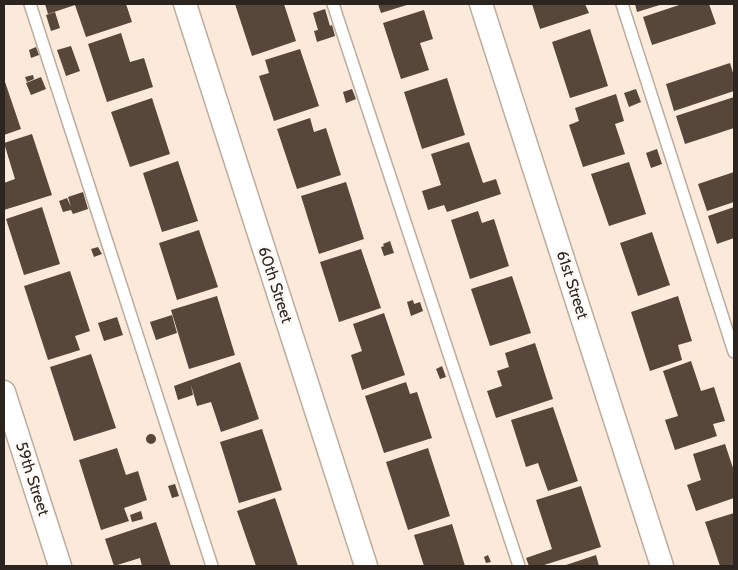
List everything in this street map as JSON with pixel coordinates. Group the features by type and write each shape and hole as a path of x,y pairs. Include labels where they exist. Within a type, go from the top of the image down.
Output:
{"street":[{"name":"60th Street","path":"185,4 366,566"},
{"name":"61st Street","path":"481,4 662,566"},
{"name":"59th Street","path":"4,392 60,566"}],"lane":[{"path":"30,4 212,566"},
{"path":"334,4 519,566"},
{"path":"622,4 734,352"}],"building":[{"path":"45,4 126,4 132,22 86,37 75,5 48,14"},
{"path":"235,4 284,4 296,41 252,56"},
{"path":"378,4 410,4 381,13"},
{"path":"532,4 585,4 589,13 540,29"},
{"path":"635,4 663,4 637,12"},
{"path":"682,4 709,4 716,24 652,45 643,17"},
{"path":"325,9 335,36 317,42 314,31 318,30 313,13"},
{"path":"424,10 433,39 420,43 429,70 401,79 383,23"},
{"path":"55,12 60,28 51,31 46,15"},
{"path":"590,29 608,86 570,98 552,42"},
{"path":"121,33 130,62 144,58 153,87 107,102 88,44"},
{"path":"71,46 80,71 66,76 57,50"},
{"path":"36,47 39,55 31,58 29,50"},
{"path":"300,49 319,106 274,121 259,76 269,73 265,60"},
{"path":"730,63 734,76 734,91 674,111 666,84"},
{"path":"33,75 34,79 27,82 25,77"},
{"path":"41,77 46,89 31,95 26,83"},
{"path":"447,78 465,135 422,149 404,92"},
{"path":"4,79 21,129 4,135"},
{"path":"352,89 356,99 346,103 343,92"},
{"path":"636,89 641,102 629,107 624,93"},
{"path":"616,94 624,121 615,124 625,154 583,167 569,125 579,121 575,108"},
{"path":"734,97 734,128 685,144 676,116"},
{"path":"152,98 170,154 130,167 111,112"},
{"path":"310,118 314,132 326,128 341,175 297,189 277,129"},
{"path":"32,134 52,195 4,210 4,183 15,179 4,143"},
{"path":"469,142 483,183 496,179 501,194 447,212 444,205 428,210 422,191 441,185 431,154"},
{"path":"657,149 662,164 651,168 646,153"},
{"path":"178,161 198,221 162,232 143,173"},
{"path":"629,162 646,214 609,226 591,174"},
{"path":"734,172 734,202 707,211 698,184"},
{"path":"346,182 364,239 319,254 301,196"},
{"path":"83,192 88,209 73,214 71,210 63,212 59,201 67,198 71,207 68,197"},
{"path":"42,207 60,264 24,275 6,219"},
{"path":"734,207 734,238 717,244 708,216"},
{"path":"478,211 482,223 494,219 509,266 470,279 451,220"},
{"path":"199,230 218,287 177,300 159,243"},
{"path":"652,232 670,285 638,296 620,243"},
{"path":"390,241 394,253 384,256 381,247"},
{"path":"98,247 102,254 94,257 91,249"},
{"path":"361,249 381,308 339,322 320,262"},
{"path":"70,271 90,331 75,336 80,350 48,360 24,286"},
{"path":"512,276 531,333 490,346 471,289"},
{"path":"217,296 235,355 189,369 171,310"},
{"path":"678,296 692,341 678,345 682,360 650,371 631,312"},
{"path":"413,300 414,304 420,302 423,311 411,316 407,302"},
{"path":"384,313 405,375 362,390 351,355 362,351 353,324"},
{"path":"172,315 177,333 156,340 150,322"},
{"path":"117,317 123,335 104,341 98,323"},
{"path":"535,343 553,399 496,418 487,391 502,386 497,371 509,367 505,353"},
{"path":"91,354 116,428 74,441 50,367"},
{"path":"691,361 701,391 714,387 725,421 713,424 717,436 675,450 665,420 678,416 663,371"},
{"path":"240,362 259,419 221,432 211,402 197,406 191,385 193,395 178,400 174,386"},
{"path":"442,366 446,377 440,379 436,369"},
{"path":"406,382 410,394 417,392 432,438 384,453 365,396"},
{"path":"553,407 578,481 548,491 538,463 526,467 511,420"},
{"path":"262,429 282,490 239,503 220,442"},
{"path":"149,434 153,434 156,439 155,443 149,444 146,441 146,437"},
{"path":"725,444 734,471 734,498 696,511 687,485 701,480 693,454"},
{"path":"117,448 126,475 138,471 147,500 124,508 129,521 101,530 79,460"},
{"path":"428,448 450,516 408,530 386,462"},
{"path":"175,484 179,496 172,498 168,486"},
{"path":"581,486 601,547 541,566 529,566 526,558 552,549 536,500"},
{"path":"275,498 298,566 256,566 237,511"},
{"path":"141,511 143,519 132,522 130,515"},
{"path":"734,513 734,566 720,566 705,522"},
{"path":"156,522 171,566 142,566 140,558 114,566 105,539"},
{"path":"452,524 465,566 424,566 414,535"},
{"path":"488,555 491,562 486,563 484,557"},
{"path":"596,555 599,566 563,566"}]}
